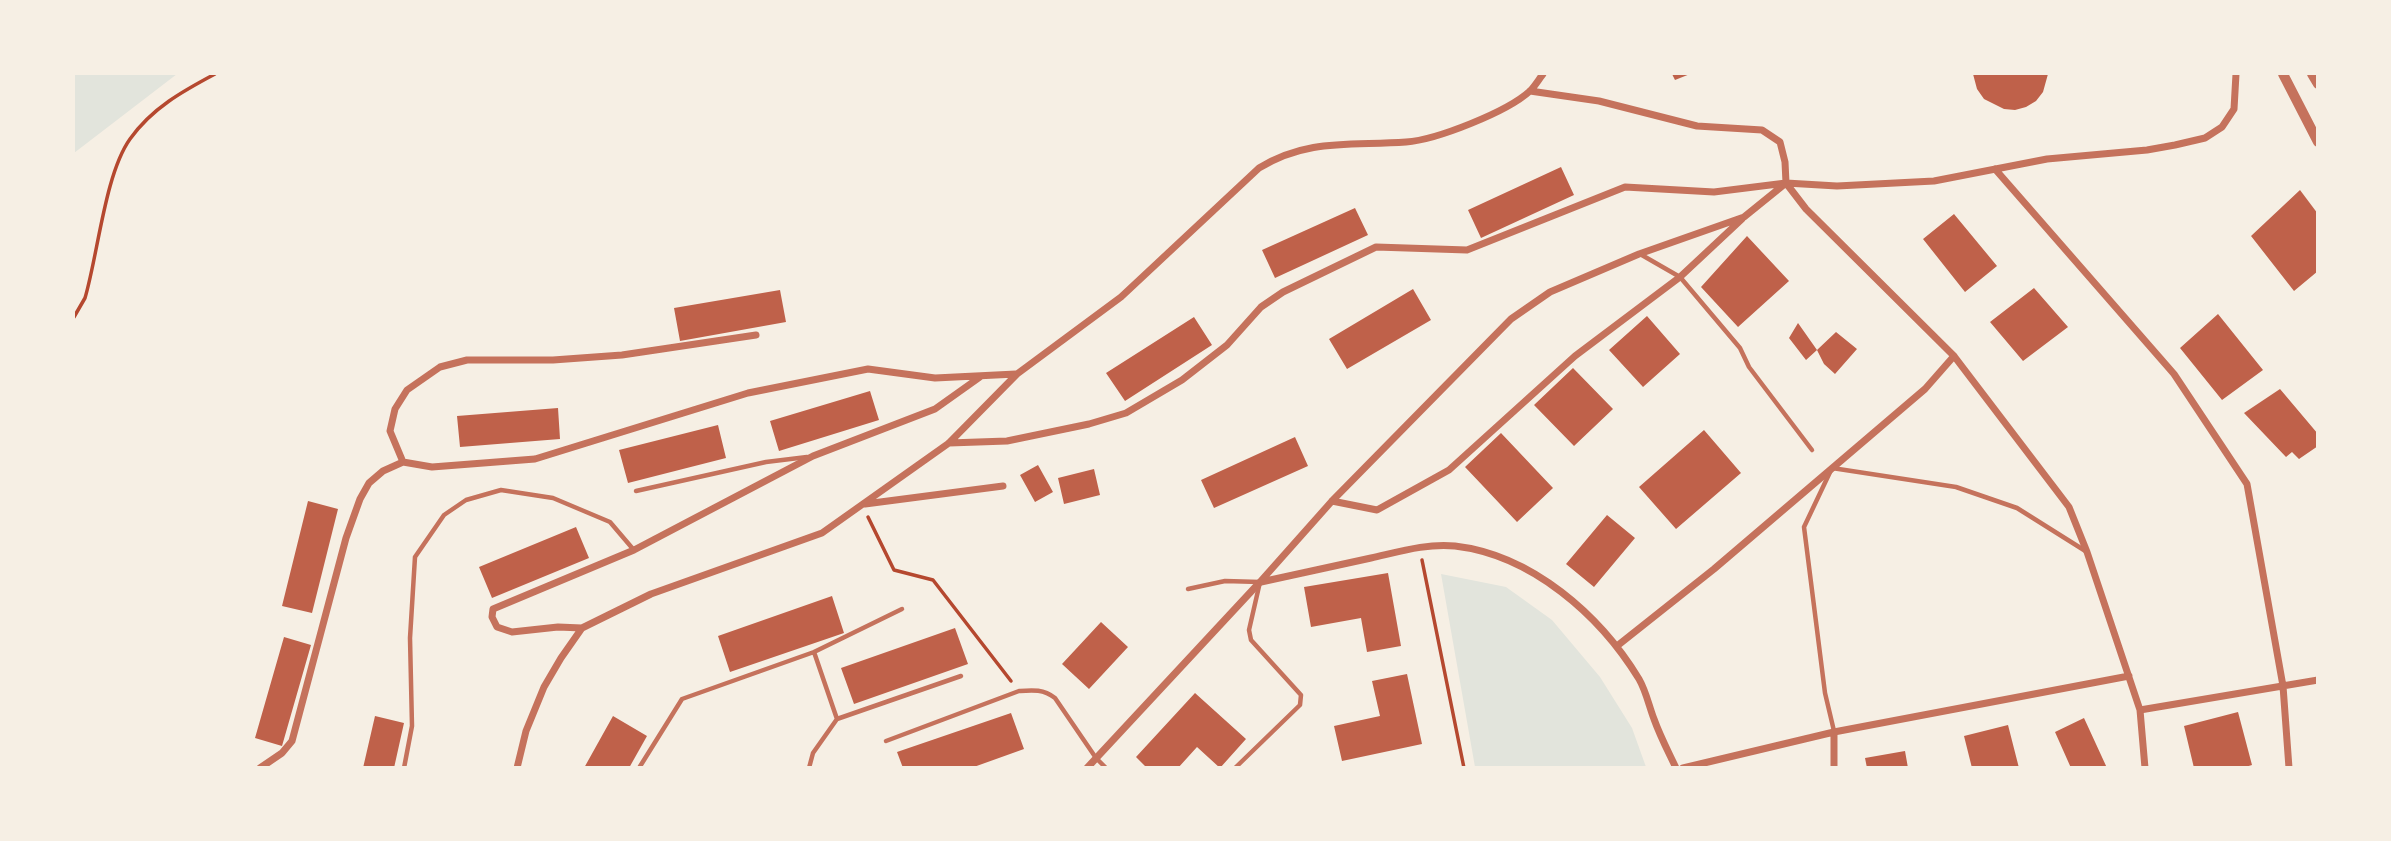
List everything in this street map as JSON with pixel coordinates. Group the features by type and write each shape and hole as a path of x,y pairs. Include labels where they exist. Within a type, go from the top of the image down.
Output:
{"street":[{"path":"517,768 526,732 544,687 582,628 650,594 822,533 949,443 1017,374 1121,297 1259,167 1279,155 1312,146 1409,142 1477,122 1530,91 1543,74"},
{"path":"949,443 1007,441 1089,424 1126,413 1182,380 1227,345 1261,307 1283,292 1376,247 1467,250 1625,187 1714,192 1786,183 1877,186 1934,181 2047,159 2147,150 2205,138 2222,127 2234,109 2236,74"},
{"path":"2283,74 2318,142"},
{"path":"2312,74 2318,85"},
{"path":"1530,91 1599,101 1697,126 1762,130 1780,142 1786,183 1806,209 1954,356 2069,508 2087,552 2140,710 2146,768"},
{"path":"1995,169 2174,374 2247,484 2283,686 2289,768"},
{"path":"1332,501 1377,510 1449,470 1575,356 1680,277 1744,217 1786,183"},
{"path":"1087,768 1332,501 1511,319 1550,292 1639,254 1744,217"},
{"path":"403,462 390,431 395,409 407,390 440,367 467,360 553,360 622,355 756,335"},
{"path":"1617,646 1714,569 1925,389 1954,356"},
{"path":"260,768 282,753 292,741 346,538 360,499 369,483 383,471 403,462 432,467 535,459 748,393 868,369 935,378 1017,374"},
{"path":"582,628 558,627 512,632 497,627 492,617 493,609 634,550 813,456 935,409 981,376"},
{"path":"861,505 1003,486"},
{"path":"1260,582 1419,547 1454,546 1495,555 1552,585 1595,621 1617,646 1641,682 1654,720 1676,768"},
{"path":"1683,768 1834,732 2129,677"},
{"path":"2140,710 2318,680"},
{"path":"1834,732 1834,768"}],"lane":[{"path":"1639,254 1680,277 1740,348 1749,368 1812,450"},
{"path":"636,491 766,462 813,456"},
{"path":"1834,732 1825,692 1804,527 1832,468 1956,487 2017,508 2087,552"},
{"path":"404,768 412,726 410,638 415,557 444,516 466,500 501,490 553,498 610,522 634,550"},
{"path":"1188,589 1225,581 1260,582 1248,630 1251,640 1301,695 1300,705 1236,768"},
{"path":"639,768 681,699 814,652 902,609"},
{"path":"814,652 837,719"},
{"path":"809,768 813,753 837,719 961,676"},
{"path":"887,741 1019,691 1038,690 1055,698 1096,758 1106,768"}],"path":[{"path":"74,317 85,298 116,167 129,140 149,117 174,96 215,74"},
{"path":"861,505 878,533 894,570 933,580 1019,691"},
{"path":"1419,547 1464,768"}],"shaded area":[{"path":"74,74 177,74 74,153"},
{"path":"1441,574 1506,587 1552,620 1600,677 1632,728 1646,767 1475,767"}],"building":[{"path":"1672,74 1690,74 1675,80"},
{"path":"1973,74 2048,74 2043,92 2036,101 2015,110 2004,109 1984,99 1977,89"},
{"path":"1561,167 1574,195 1481,238 1468,210"},
{"path":"2300,190 2318,214 2318,271 2294,291 2251,236"},
{"path":"1355,208 1368,235 1275,278 1262,250"},
{"path":"1954,214 1997,266 1965,292 1923,239"},
{"path":"1747,236 1789,281 1738,327 1701,287"},
{"path":"2034,288 2068,327 2023,361 1990,322"},
{"path":"1413,289 1431,320 1347,369 1329,339"},
{"path":"780,290 786,322 680,341 674,308"},
{"path":"2218,314 2263,370 2222,400 2180,348"},
{"path":"1647,316 1680,354 1643,387 1609,350"},
{"path":"1194,317 1212,345 1125,401 1106,373"},
{"path":"1798,323 1817,350 1806,360 1789,338"},
{"path":"1836,332 1857,349 1835,374 1824,364 1817,350"},
{"path":"1573,368 1613,409 1574,446 1534,405"},
{"path":"2280,389 2318,434 2318,446 2299,459 2292,452 2286,457 2244,413"},
{"path":"870,391 879,420 779,451 770,421"},
{"path":"558,408 560,439 460,447 457,416"},
{"path":"718,425 726,458 628,483 619,450"},
{"path":"1704,430 1741,473 1676,529 1639,487"},
{"path":"1501,433 1553,488 1517,522 1465,467"},
{"path":"1295,437 1308,466 1214,508 1201,480"},
{"path":"1038,465 1053,492 1035,502 1020,475"},
{"path":"1094,469 1100,495 1064,504 1058,478"},
{"path":"308,501 338,509 312,613 282,606"},
{"path":"1607,515 1635,538 1594,587 1566,564"},
{"path":"576,527 589,558 492,598 479,567"},
{"path":"1388,573 1401,646 1367,652 1361,618 1311,627 1304,587"},
{"path":"832,596 844,633 730,672 718,636"},
{"path":"1101,622 1128,647 1089,689 1062,664"},
{"path":"955,628 968,664 854,704 841,668"},
{"path":"284,637 311,645 282,746 255,738"},
{"path":"1407,674 1422,744 1342,761 1334,726 1380,716 1372,681"},
{"path":"1195,693 1246,739 1220,768 1197,747 1178,768 1147,768 1136,757"},
{"path":"2238,712 2252,765 2242,768 2194,768 2184,726"},
{"path":"1011,713 1024,749 971,768 903,768 897,752"},
{"path":"375,716 404,723 394,768 363,768"},
{"path":"613,716 647,736 629,768 584,768"},
{"path":"2084,718 2107,768 2071,768 2055,732"},
{"path":"2008,725 2019,768 1972,768 1964,736"},
{"path":"1905,751 1908,768 1867,768 1865,758"}]}
